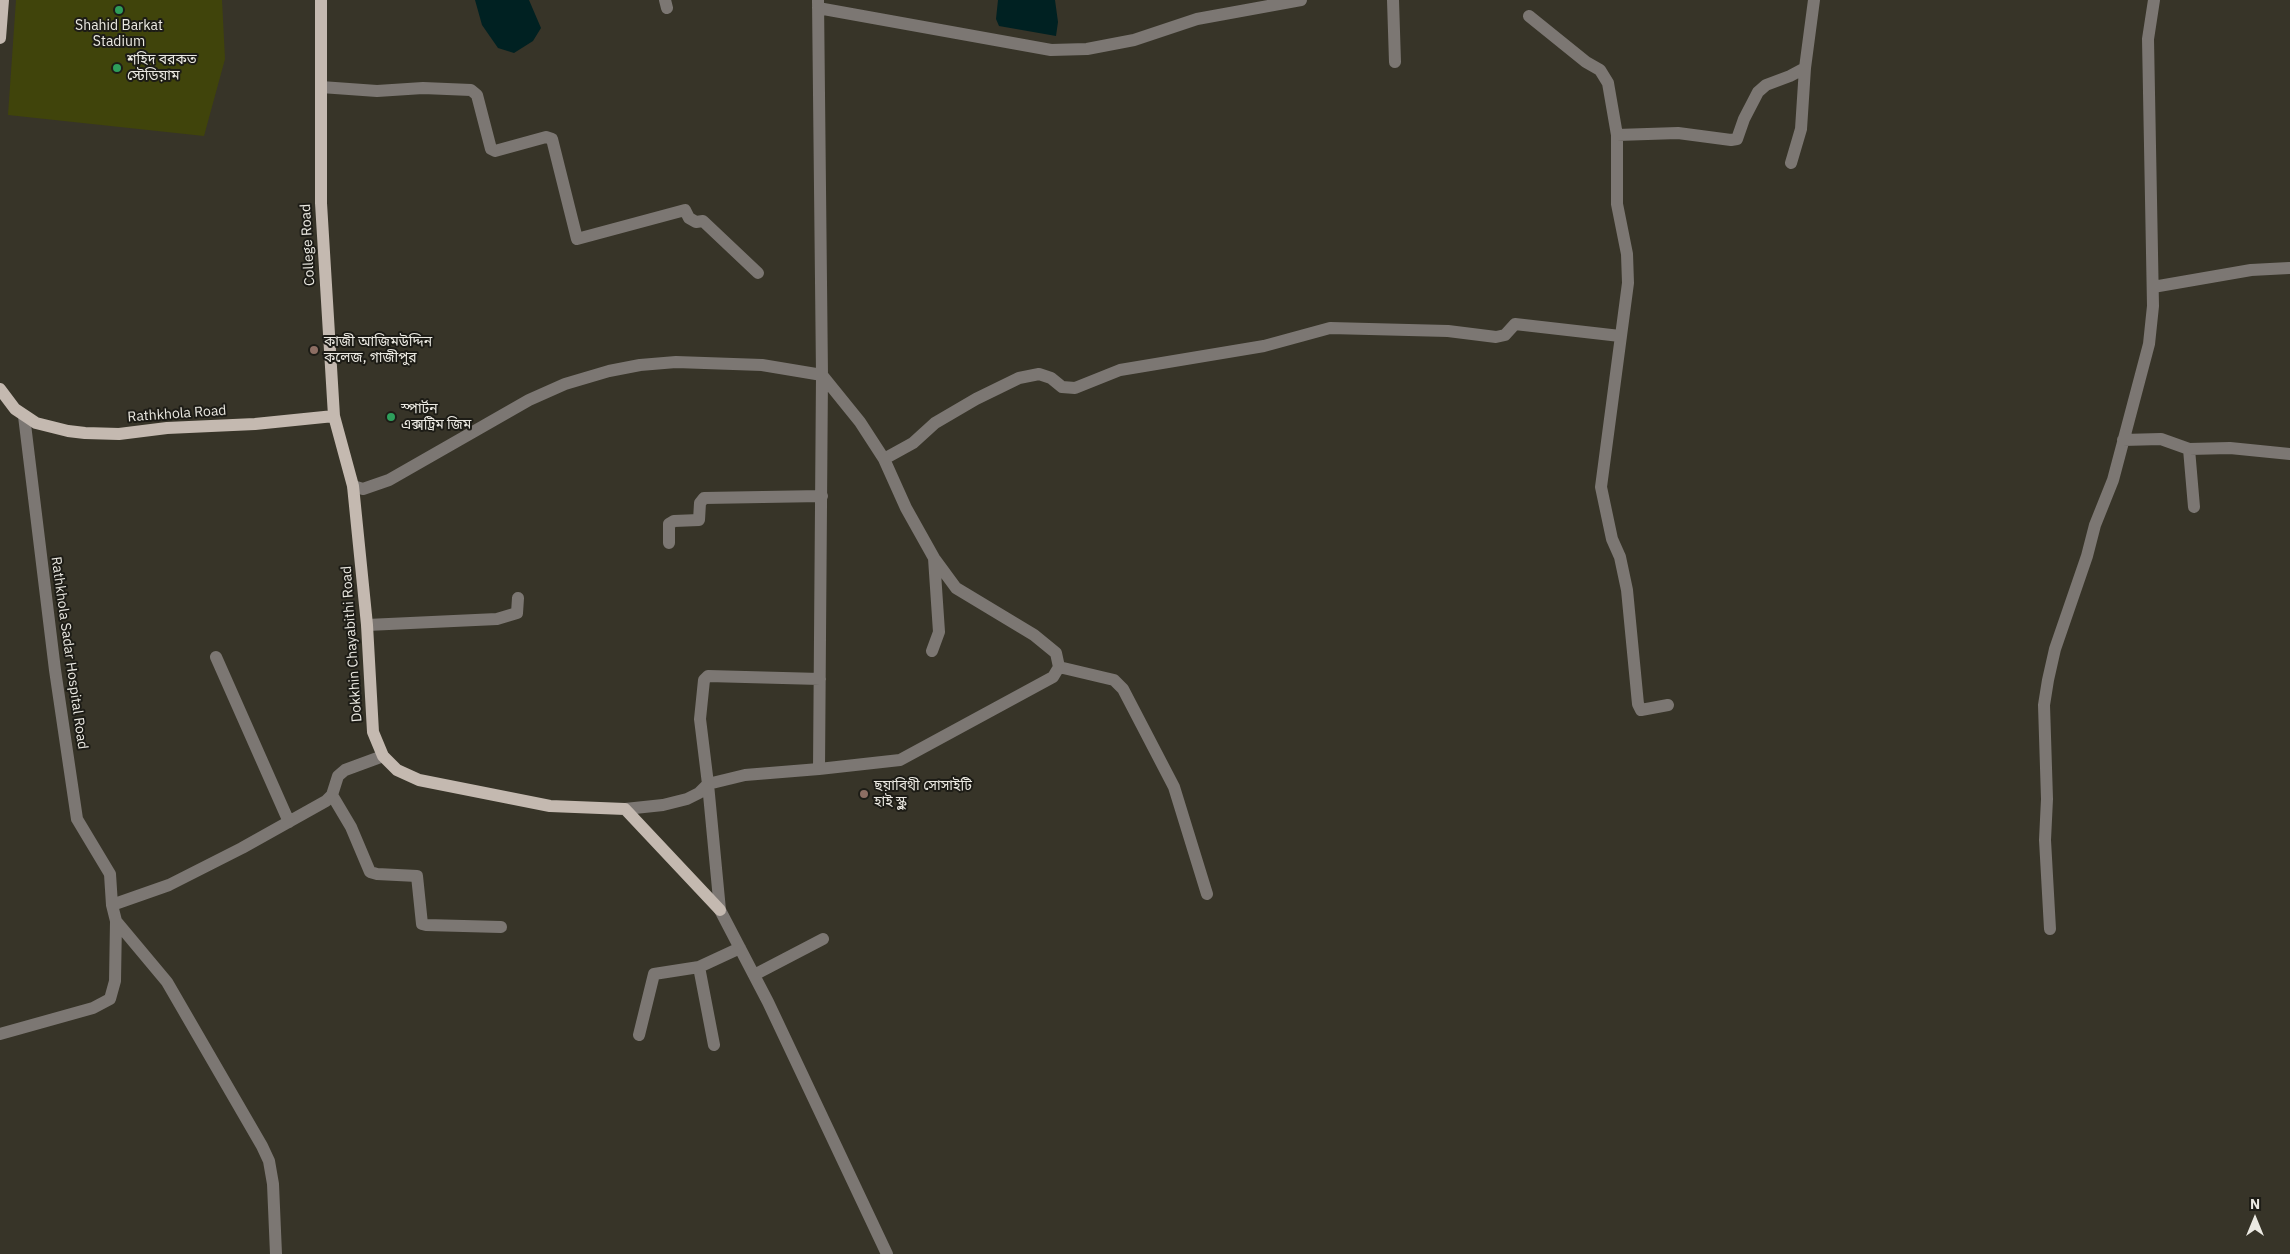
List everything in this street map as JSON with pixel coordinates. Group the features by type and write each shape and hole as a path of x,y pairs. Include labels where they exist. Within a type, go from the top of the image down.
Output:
{"main road":[{"path":"0,38 3,0"},
{"name":"College Road","path":"321,0 320,203 334,416 352,486"},
{"path":"0,389 11,405 24,416"},
{"name":"Rathkhola Road","path":"24,416 36,423 68,432 119,434 167,428 255,424 334,416"},
{"name":"Dokkhin Chayabithi Road","path":"352,486 367,624 373,732 383,756 397,770 419,780 550,806 625,809"},
{"path":"625,809 720,910"}],"street":[{"path":"819,769 822,375 818,4 1051,50 1087,49 1134,40 1197,19 1300,0"},
{"path":"1392,0 1395,62"},
{"path":"1790,164 1801,129 1805,68 1814,0"},
{"path":"2050,929 2045,840 2045,696 2055,649 2095,525 2113,480 2149,344 2153,287 2153,228 2148,106 2148,39 2154,0"},
{"path":"1529,16 1586,62 1600,70 1608,83 1617,135 1617,204 1627,254 1628,283 1601,487 1612,539 1620,557 1627,590 1638,704 1641,710 1668,705"},
{"path":"1617,135 1678,134 1731,140 1737,139 1744,119 1758,92 1766,85 1805,68"},
{"path":"320,87 377,91 423,88 471,90 477,95 491,149 495,151 546,137 552,139 577,239 685,210 689,218 696,222 703,221 758,273"},
{"path":"2153,287 2177,285 2251,270 2289,268"},
{"path":"884,459 913,443 935,423 976,400 1019,378 1039,374 1051,378 1062,387 1075,388 1120,370 1264,346 1330,328 1448,331 1496,337 1505,335 1515,324 1620,336"},
{"path":"352,486 363,489 389,480 528,400 565,384 609,371 640,365 676,362 762,365 822,375 860,422 884,459 906,508 934,558 956,588 1034,635 1056,654 1060,667 1054,677 948,736 900,760 745,775 708,784 699,793 687,799 663,805 625,809"},
{"name":"Rathkhola Sadar Hospital Road","path":"24,416 51,641 77,818 110,874 112,905 116,921"},
{"path":"2123,440 2161,439 2189,449 2230,448 2290,454"},
{"path":"2189,449 2194,507"},
{"path":"669,543 669,524 674,521 699,520 700,503 704,498 822,496"},
{"path":"932,651 939,632 934,558"},
{"path":"367,624 497,619 517,613 518,598"},
{"path":"216,657 289,822"},
{"path":"1060,667 1114,680 1122,688 1174,787 1207,894"},
{"path":"820,679 708,676 704,680 700,718 720,910 754,974 887,1254"},
{"path":"112,905 169,885 289,822 326,801 332,795 338,776 345,770 383,756"},
{"path":"332,795 351,827 370,872 417,876 422,924 501,927"},
{"path":"0,1034 93,1008 110,999 115,981 116,921"},
{"path":"116,921 167,982 262,1146 269,1161 273,1184 276,1254"},
{"path":"754,974 823,939"},
{"path":"639,1035 654,974 699,967 740,948"},
{"path":"699,967 714,1045"}],"green space":[{"name":"শহিদ বরকত স্টেডিয়াম","path":"16,0 222,0 225,59 204,136 8,115"}],"water":[{"path":"475,0 529,0 541,28 533,41 514,53 498,48 482,25"},
{"path":"998,0 1055,0 1058,22 1056,36 999,26 996,19"}],"place":[{"name":"Shahid Barkat Stadium","path":"119,10"},
{"name":"শহিদ বরকত স্টেডিয়াম","path":"117,68"},
{"name":"কাজী আজিমউদ্দিন কলেজ, গাজীপুর","path":"314,350"},
{"name":"স্পার্টন এক্সট্রিম জিম","path":"391,417"},
{"name":"ছয়াবিথী সোসাইটি হাই স্কুল","path":"864,794"}]}
